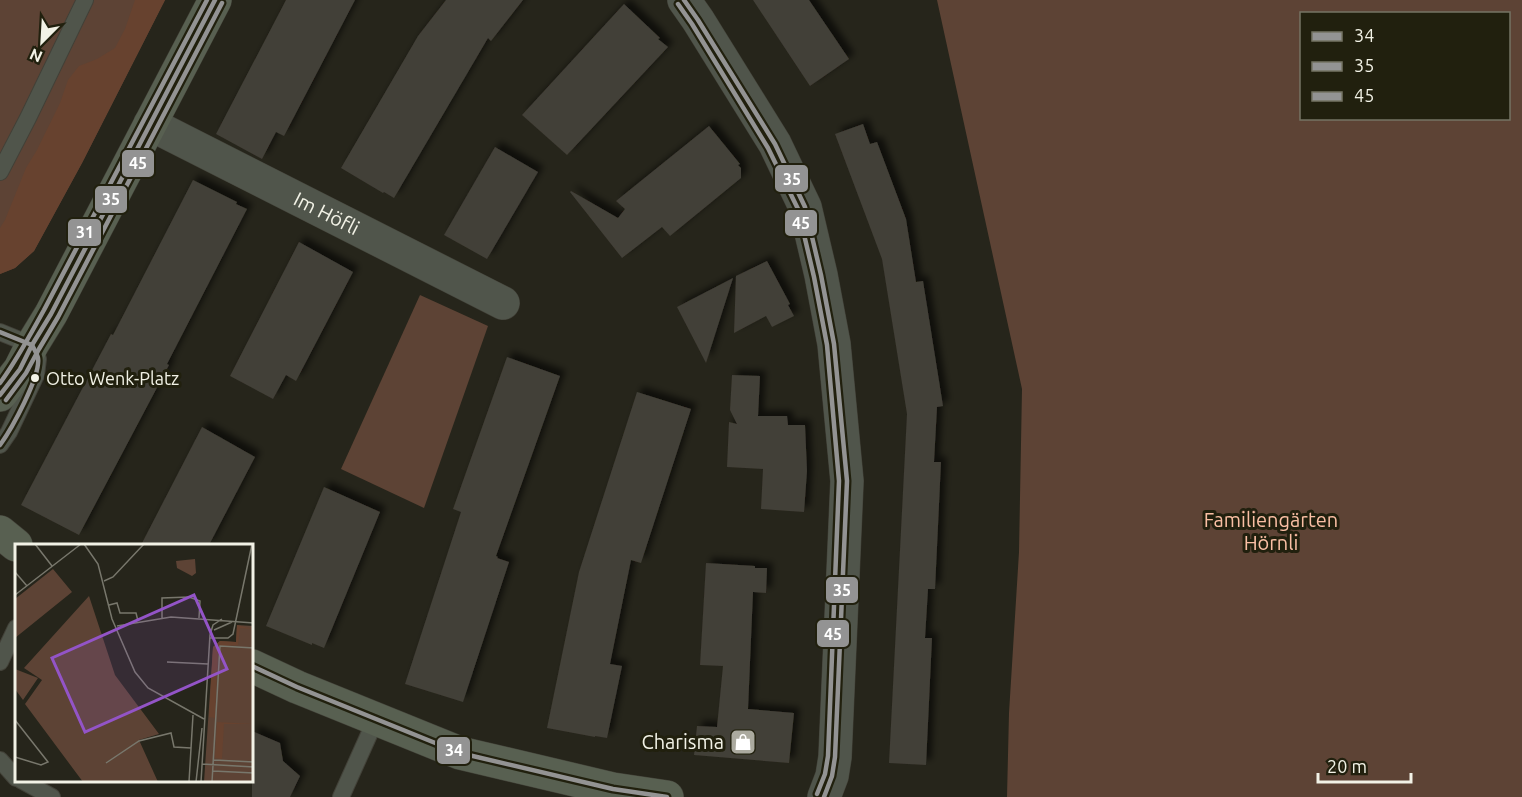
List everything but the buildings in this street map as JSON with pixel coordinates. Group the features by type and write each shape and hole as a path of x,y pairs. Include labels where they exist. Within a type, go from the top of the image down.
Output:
{"street":[{"path":"0,395 20,369 51,314 215,0"},
{"path":"684,0 775,144 806,207 834,344 847,481 835,758 832,776 824,797"},
{"name":"Im Höfli","path":"150,124 503,303"},
{"path":"0,372 32,345"},
{"path":"0,532 15,544"},
{"path":"0,545 15,551"},
{"path":"254,667 297,687 460,753 603,792 667,797"}],"lane":[{"path":"0,172 85,0"},
{"path":"0,332 32,345 38,359 36,375 9,432 0,445"},
{"path":"0,662 15,630"},
{"path":"341,797 376,719"},
{"path":"0,760 15,777"},
{"path":"25,782 52,797"}],"green space":[{"path":"0,0 165,0 82,163 34,251 15,268 0,274"},
{"name":"Familiengärten Hörnli","path":"937,0 1522,0 1522,797 1007,797 1009,713 1019,552 1022,389"},
{"path":"420,295 488,326 424,508 341,469"}],"shaded area":[{"path":"135,0 165,0 82,163 34,251 15,268 0,274 0,228 26,168 60,103 68,80 79,66 115,48 125,29"}],"transit line":[{"name":"31","path":"0,383 44,310 207,0"},
{"name":"35","path":"0,395 20,369 51,314 215,0"},
{"name":"35","path":"684,0 775,144 805,207 834,344 847,481 835,757 832,776 824,797"},
{"name":"45","path":"6,400 26,373 58,317 222,3"},
{"name":"45","path":"678,4 768,148 798,209 827,345 839,481 828,756 825,774 817,794"},
{"name":"34","path":"0,332 32,345 38,358 38,366 30,389 18,416 0,445"},
{"name":"34","path":"254,667 297,687 460,753 613,789 667,797"}],"place":[{"name":"Otto Wenk-Platz","path":"35,378"},
{"name":"Charisma","path":"743,742"}]}
